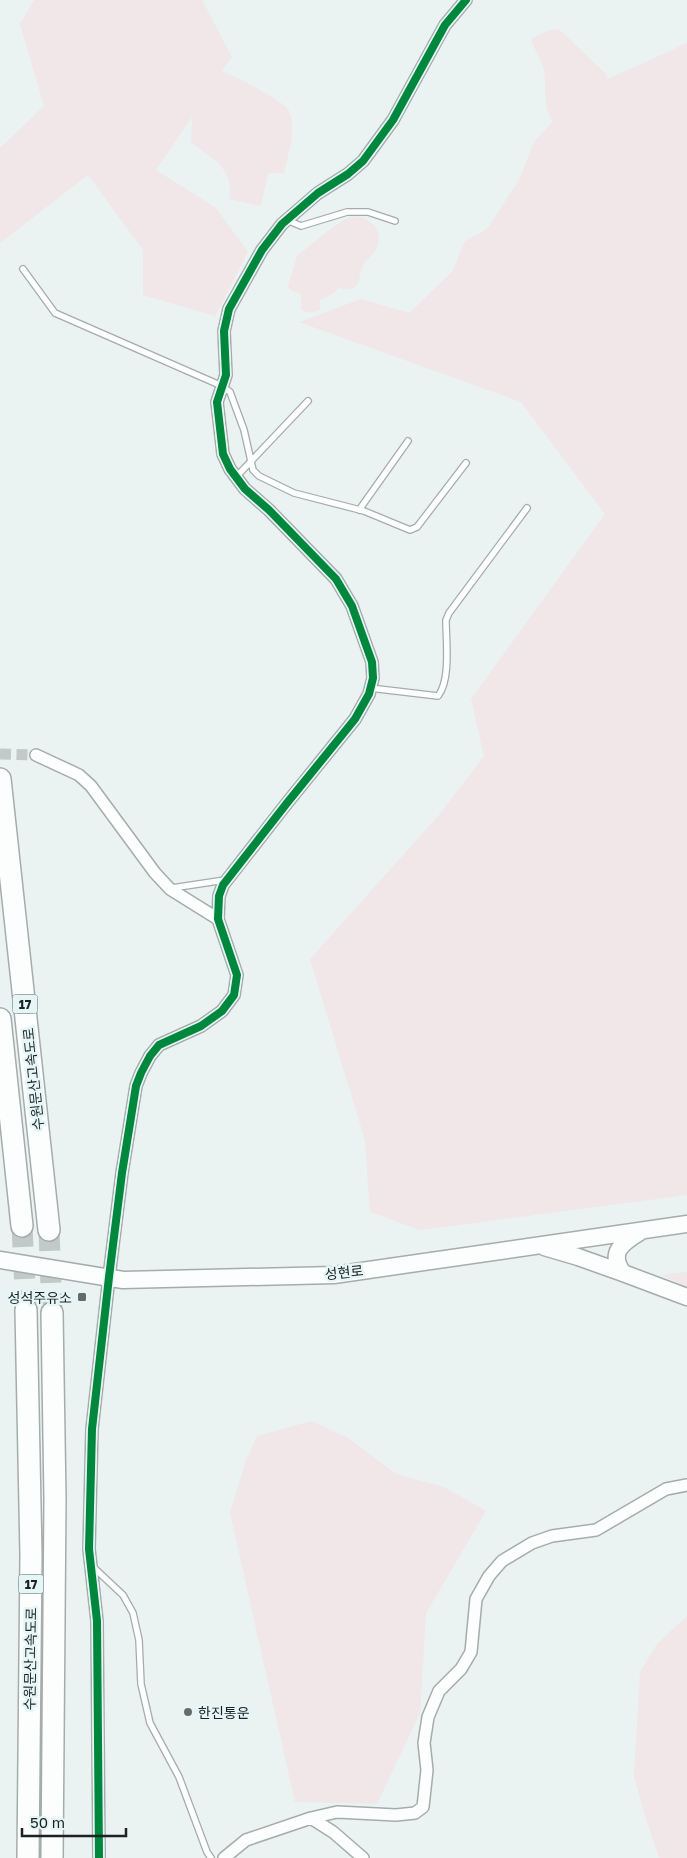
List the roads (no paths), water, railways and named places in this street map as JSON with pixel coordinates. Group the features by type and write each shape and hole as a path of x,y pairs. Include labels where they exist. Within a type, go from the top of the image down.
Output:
{"highway":[{"name":"수원문산고속도로","path":"0,779 49,1230"},
{"name":"수원문산고속도로","path":"0,1019 22,1226"},
{"name":"수원문산고속도로","path":"26,1310 31,1555 28,1858"},
{"name":"수원문산고속도로","path":"52,1313 55,1499 52,1858"}],"main road":[{"name":"성현로","path":"0,1260 123,1280 334,1275 687,1224"},
{"path":"623,1273 616,1260 618,1251 629,1238 644,1230"},
{"path":"537,1246 578,1256 687,1297"}],"street":[{"path":"99,1858 96,1621 89,1548 92,1429 122,1173 136,1086 150,1056 160,1044 201,1026 222,1011 234,995 237,975 218,919 219,896 223,885 355,719 368,694 373,678 372,662 352,606 336,579 269,510 245,489 230,469 224,454 217,402 226,375 224,331 229,309 262,250 287,220 318,193 348,174 363,161 392,120 445,25 466,0"},
{"path":"36,755 78,775 91,786 155,873 170,888 218,919"},
{"path":"224,1858 246,1840 311,1818 337,1812 396,1815 415,1813 423,1807 427,1770 424,1743 428,1717 439,1691 461,1669 471,1652 472,1624 476,1599 489,1576 502,1561 532,1543 552,1536 596,1530 666,1489 687,1486"},
{"path":"311,1818 334,1832 363,1858"}],"lane":[{"path":"287,220 301,226 347,212 368,212 395,220"},
{"path":"23,269 55,313 222,386 230,392 244,430 253,470 259,476 294,493 359,510 410,530 417,527 466,463"},
{"path":"236,477 308,401"},
{"path":"359,510 408,441"},
{"path":"370,688 438,696 442,691 446,678 446,620 449,613 527,508"},
{"path":"170,888 227,880"},
{"path":"91,1564 123,1595 133,1613 139,1640 141,1684 150,1723 179,1776 210,1858"}],"tunnel":[{"path":"0,754 36,755"},
{"path":"22,1226 26,1310"},
{"path":"49,1230 52,1313"}],"place":[{"name":"성석주유소","path":"82,1297"},
{"name":"한진통운","path":"188,1712"}]}
